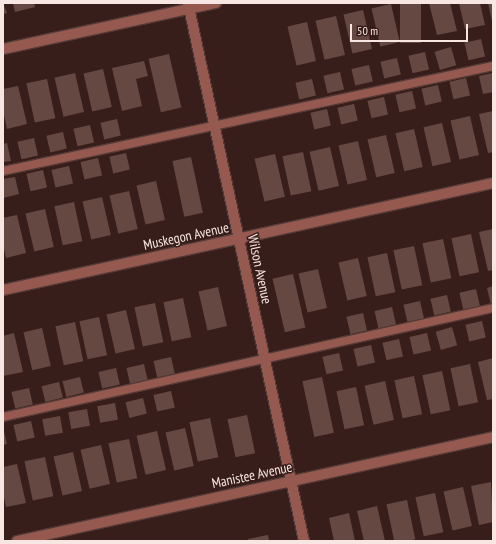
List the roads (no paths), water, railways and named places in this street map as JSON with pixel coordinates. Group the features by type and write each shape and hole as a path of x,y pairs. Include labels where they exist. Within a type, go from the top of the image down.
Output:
{"street":[{"path":"3,49 188,6 216,3"},
{"name":"Wilson Avenue","path":"188,6 304,541"},
{"name":"Muskegon Avenue","path":"3,290 493,183"},
{"name":"Manistee Avenue","path":"17,541 493,437"}],"lane":[{"path":"3,171 493,66"},
{"path":"3,417 493,308"}]}
